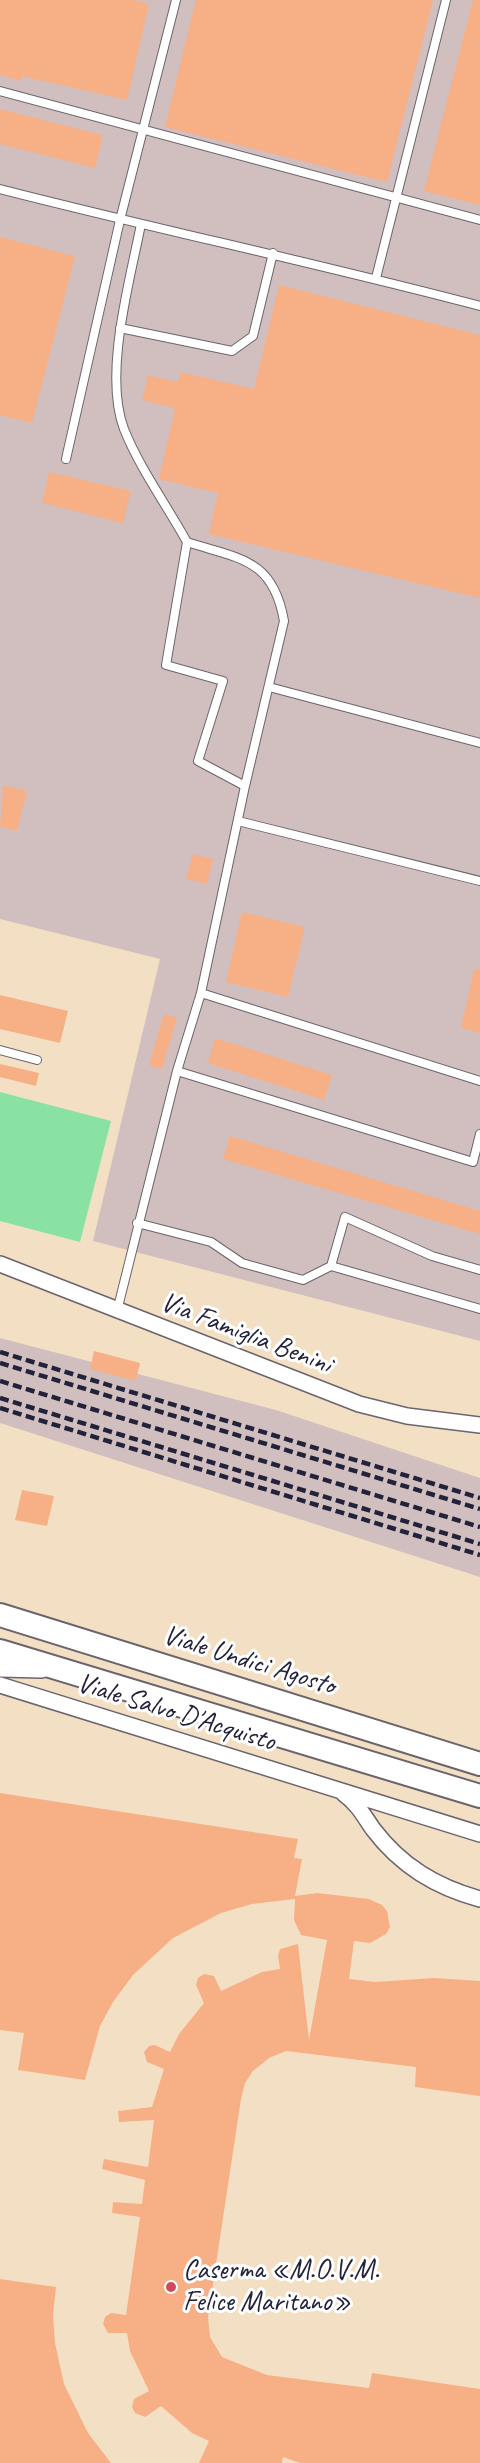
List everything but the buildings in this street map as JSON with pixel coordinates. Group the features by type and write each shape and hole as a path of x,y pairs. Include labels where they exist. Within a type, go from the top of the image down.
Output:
{"main road":[{"name":"Viale Undici Agosto","path":"0,1616 480,1764"},
{"path":"0,1651 480,1796"}],"street":[{"name":"Via Famiglia Benini","path":"0,1264 359,1404 407,1416 480,1425"},
{"path":"0,1670 40,1670 87,1677"},
{"name":"Viale Salvo D'Acquisto","path":"0,1685 480,1834"},
{"name":"Viale Salvo D'Acquisto","path":"338,1789 359,1807 373,1829 403,1863 447,1888 480,1899"}],"lane":[{"path":"66,459 120,220 176,0"},
{"path":"376,278 446,0"},
{"path":"0,91 480,220"},
{"path":"0,189 120,220 376,278 480,306"},
{"path":"141,224 120,328 118,385 124,428 150,480 187,542 166,665 223,681 198,761 245,786"},
{"path":"120,328 232,351 253,336 273,253"},
{"path":"117,1311 137,1223 177,1071 201,993 245,786 284,621 274,585 250,563 187,542"},
{"path":"269,687 480,743"},
{"path":"238,821 480,881"},
{"path":"201,993 480,1081"},
{"path":"0,1050 37,1060"},
{"path":"177,1071 477,1163 480,1134"},
{"path":"331,1266 345,1217 432,1256 480,1270"},
{"path":"137,1223 211,1242 242,1263 303,1280 331,1266 480,1309"}],"shaded area":[{"path":"0,0 480,0 480,1341 93,1241 160,959 0,919"},
{"path":"0,1338 276,1410 480,1478 480,1577 0,1423"}],"green space":[{"path":"0,1092 111,1121 80,1242 0,1221"}],"railway":[{"path":"0,1352 480,1498"},
{"path":"0,1363 480,1509"},
{"path":"0,1381 480,1527"},
{"path":"0,1398 480,1544"},
{"path":"0,1408 480,1555"}],"place":[{"name":"Caserma «M.O.V.M. Felice Maritano»","path":"171,2287"}]}
